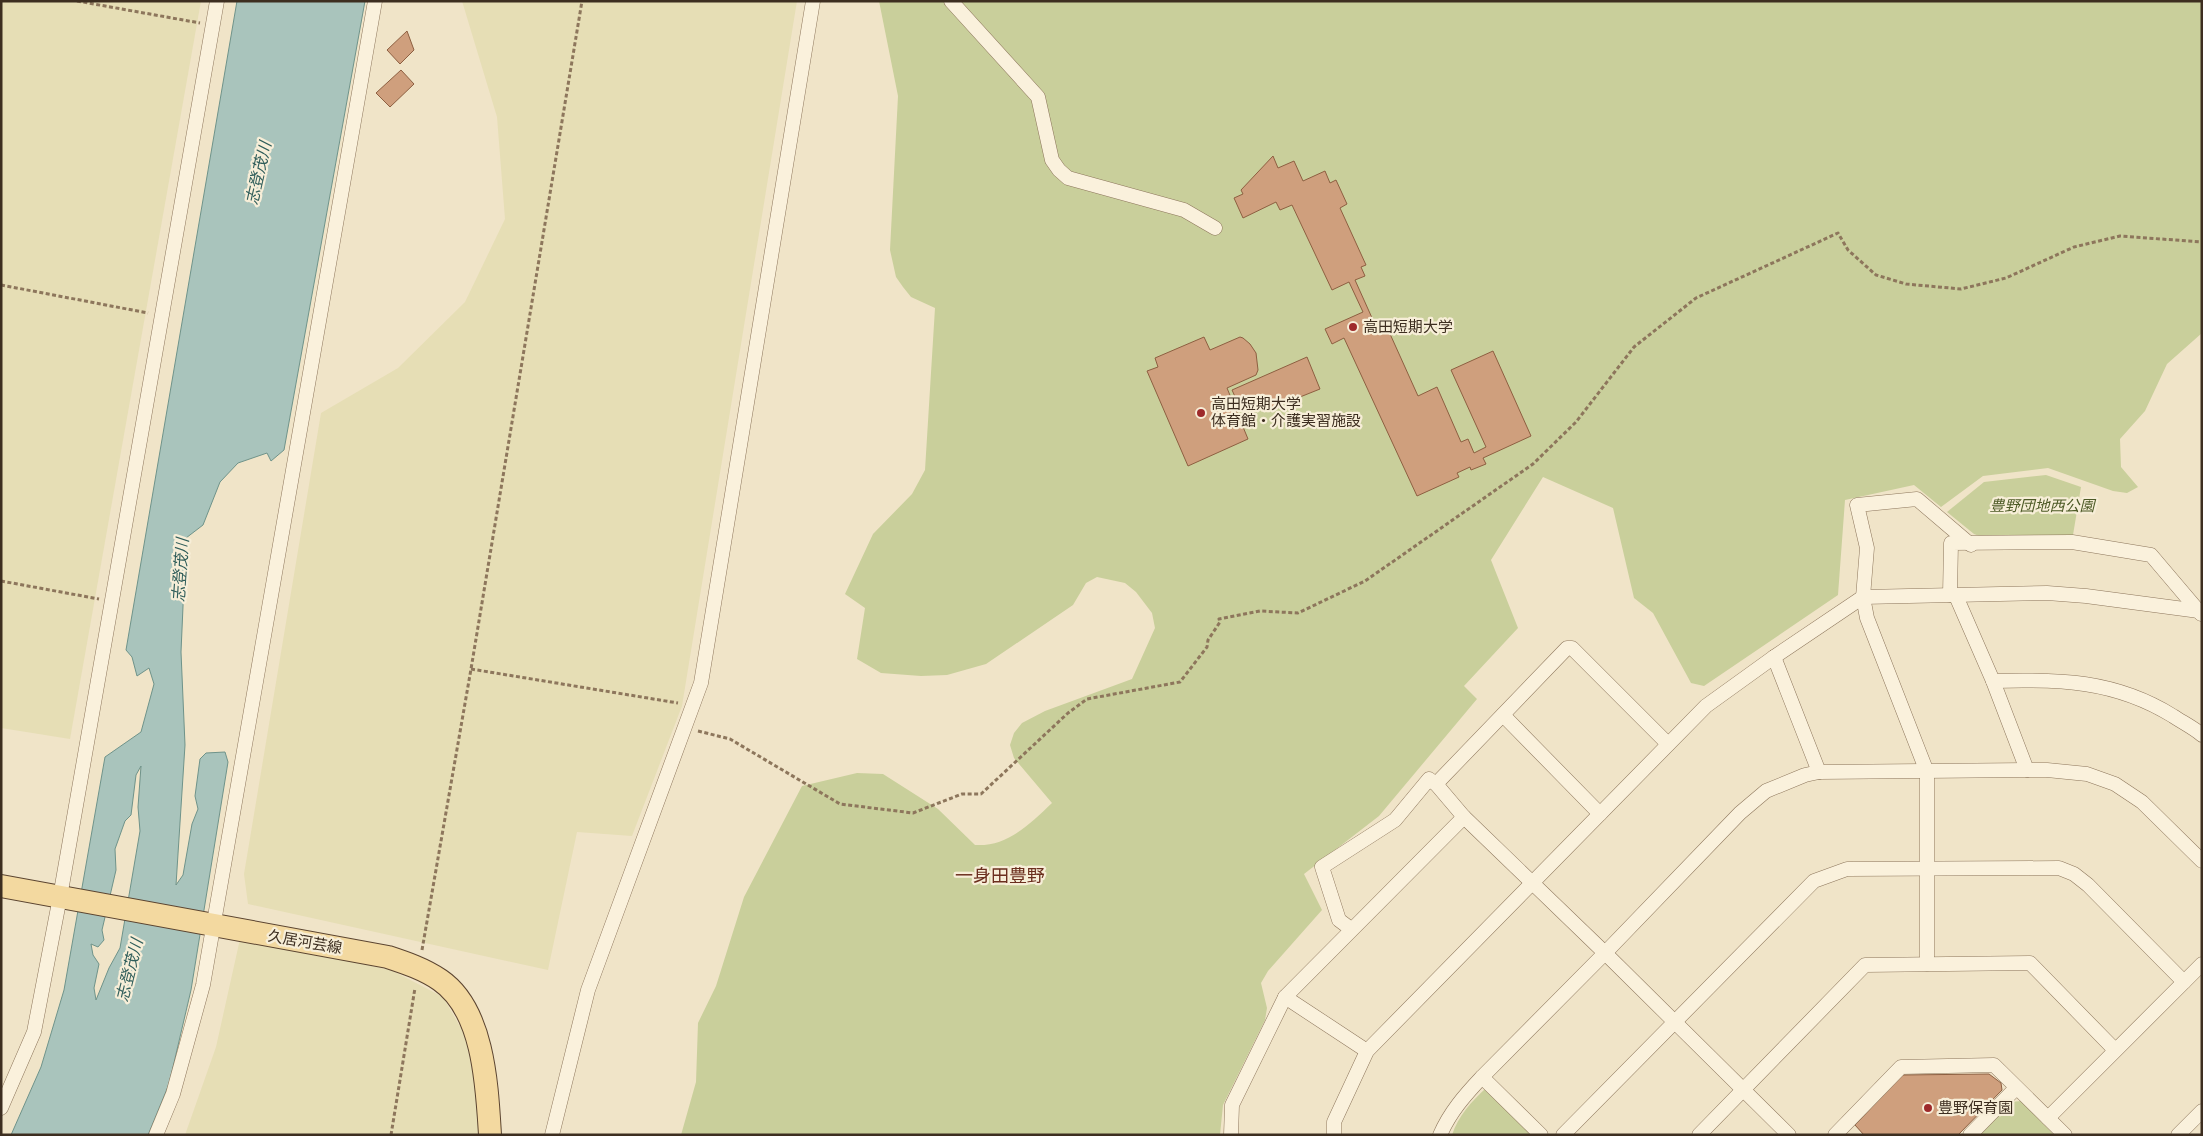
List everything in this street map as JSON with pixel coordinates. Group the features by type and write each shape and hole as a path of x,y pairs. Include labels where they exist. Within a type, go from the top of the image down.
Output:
{"main road":[{"name":"久居河芸線","path":"1,886 388,957 419,968 441,981 457,995 469,1014 483,1069 490,1135"}],"street":[{"path":"1,1108 34,1032 62,897 217,1"},
{"path":"156,1135 173,1094 203,985 375,1"},
{"path":"552,1135 588,990 701,683 813,1"},
{"path":"951,1 1038,97 1052,160 1068,178 1184,210 1215,228"},
{"path":"1927,964 1927,772 1867,618 1863,597 1867,548 1857,505 1917,499 1971,545"},
{"path":"2027,770 1993,681 1953,596 1951,543 1971,545 2072,542 2151,555 2200,613"},
{"path":"1334,1135 1334,1122 1367,1051 1668,744 1706,706 1863,597 2047,593 2086,596 2200,613"},
{"path":"1436,784 1567,648 1572,648 1668,744"},
{"path":"1774,657 1819,772"},
{"path":"1993,681 2045,680 2086,683 2124,692 2153,704 2202,735"},
{"path":"1503,715 1600,814"},
{"path":"1440,1135 1446,1122 1463,1097 1482,1077 1740,813 1766,791 1778,785 1819,772 2047,770 2087,774 2115,784 2142,802 2202,861"},
{"path":"1351,929 1339,920 1322,867 1395,820 1428,779 1436,784 1464,817 1605,953 1788,1135"},
{"path":"1231,1135 1232,1105 1285,997 1464,817"},
{"path":"1563,1135 1814,881 1847,869 2059,868 2074,874 2088,885 2184,982"},
{"path":"1698,1135 1865,965 2030,963 2115,1050"},
{"path":"2048,1118 2202,964"},
{"path":"1285,997 1367,1051"},
{"path":"1835,1135 1901,1067 1994,1065 2065,1135"},
{"path":"1482,1077 1541,1135"},
{"path":"1970,1135 2016,1088"},
{"path":"2178,1135 2202,1111"}],"path":[{"path":"77,1 213,24"},
{"path":"391,1135 582,1"},
{"path":"685,728 730,739 840,804 913,813 962,794 981,794 1068,713 1087,699 1180,682 1207,646 1208,640 1220,619 1260,610 1298,613 1365,581 1533,464 1576,422 1634,347 1696,298 1838,233 1848,250 1876,276 1906,284 1961,289 2006,278 2074,248 2120,236 2202,242"},
{"path":"1,286 162,315"},
{"path":"1,581 112,601"},
{"path":"471,668 693,706"}],"shaded area":[{"path":"1,1 201,1 70,739 1,728"},
{"path":"462,1 797,1 682,706 632,836 577,832 548,970 248,904 244,874 321,413 398,368 465,302 505,219 497,117"},
{"path":"240,939 391,970 443,997 465,1035 481,1114 481,1135 185,1135 216,1047"}],"green space":[{"path":"879,1 2202,1 2202,333 2167,364 2145,411 2120,439 2121,467 2138,487 2127,493 2113,491 2048,468 1983,476 1941,507 1914,485 1845,500 1838,595 1704,686 1691,683 1653,613 1634,598 1613,508 1543,477 1491,560 1518,628 1464,686 1477,699 1379,816 1304,874 1322,910 1268,971 1261,983 1267,1008 1265,1020 1223,1105 1220,1135 681,1135 696,1082 698,1023 716,986 744,897 802,786 857,773 883,774 938,809 975,845 987,845 1008,838 1035,819 1052,803 1014,758 1010,745 1014,733 1022,723 1045,711 1132,679 1155,628 1152,613 1136,592 1125,583 1097,577 1086,583 1073,605 986,664 947,675 921,676 881,673 857,659 865,608 845,594 873,534 912,494 925,470 935,308 911,297 903,287 896,277 890,250 898,96"},
{"name":"豊野団地西公園","path":"2046,475 2081,487 2073,535 1987,539 1974,534 1947,512 1984,482"},
{"path":"1486,1088 1533,1135 1452,1135 1466,1109"},
{"path":"2021,1101 2054,1135 1979,1135 2010,1102"}],"water":[{"name":"志登茂川","path":"237,1 365,1 284,450 271,461 267,453 238,463 220,482 203,525 186,538 181,652 185,745 176,885 183,875 192,824 198,809 195,796 200,759 206,753 225,752 228,762 191,990 169,1084 148,1135 11,1135 41,1067 64,990 105,757 141,732 154,684 149,668 137,676 132,657 126,650","holes":["141,766 138,807 140,831 120,948 109,968 96,1000 94,988 99,964 93,955 91,944 98,947 104,940 102,930 116,870 115,849 125,821 131,815 136,775"]}],"building":[{"path":"407,31 414,50 400,64 387,50"},
{"path":"401,70 414,84 390,107 376,93"},
{"name":"高田短期大学","path":"1273,156 1278,168 1294,161 1303,181 1325,171 1330,183 1336,180 1347,204 1340,208 1366,265 1361,267 1365,276 1355,280 1377,329 1386,325 1418,396 1437,387 1461,442 1468,439 1474,453 1486,447 1451,370 1493,351 1531,436 1483,458 1486,464 1471,470 1470,467 1457,473 1459,477 1417,496 1344,338 1332,344 1325,329 1363,312 1349,282 1332,290 1292,205 1280,210 1276,202 1243,218 1234,198 1243,194 1241,190"},
{"name":"高田短期大学 体育館・介護実習施設","path":"1204,337 1210,350 1240,337 1243,338 1256,353 1258,370 1256,375 1227,388 1248,439 1188,466 1147,371 1158,367 1155,358"},
{"path":"1307,357 1320,389 1265,411 1263,406 1257,409 1255,405 1242,412 1232,390"},
{"name":"豊野保育園","path":"1989,1074 2001,1083 2002,1090 1958,1135 1864,1135 1855,1125 1902,1075"}],"place":[{"name":"高田短期大学","path":"1353,327"},
{"name":"高田短期大学 体育館・介護実習施設","path":"1201,413"},
{"name":"豊野保育園","path":"1928,1108"}],"district":[{"name":"一身田豊野","path":"1000,876"}]}
